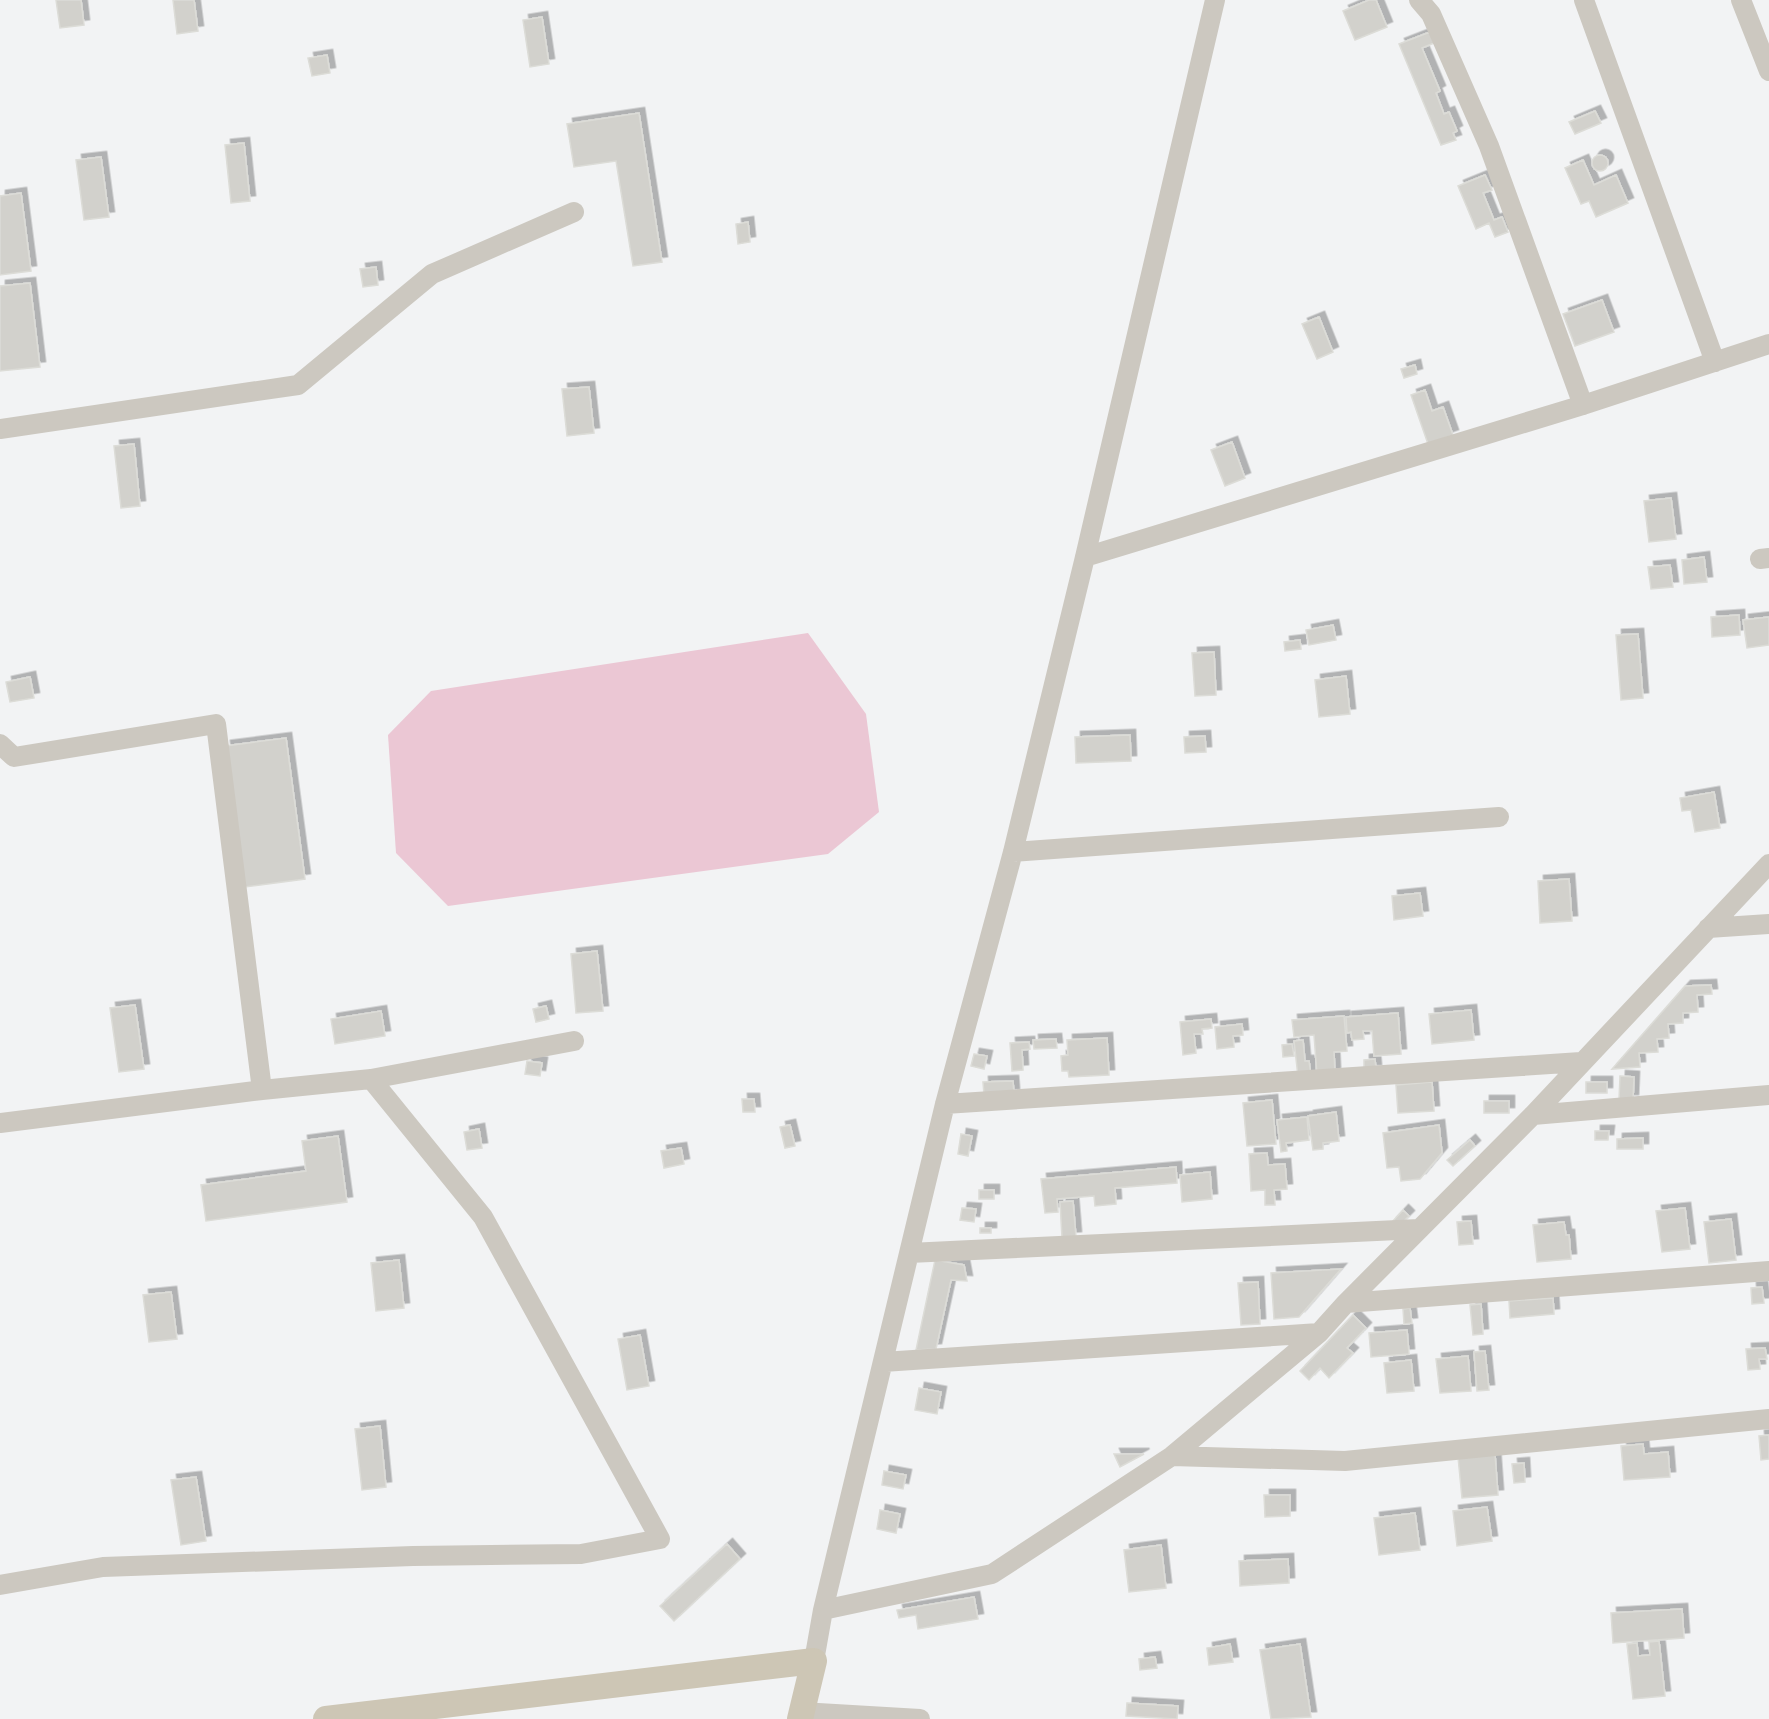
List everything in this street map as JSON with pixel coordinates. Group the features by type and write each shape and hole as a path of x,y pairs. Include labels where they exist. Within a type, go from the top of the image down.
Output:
{"main road":[{"path":"326,1719 814,1661 801,1715"}],"street":[{"path":"814,1661 823,1610 945,1104 1013,852 1085,557 1215,0"},
{"path":"1419,0 1431,14 1489,146 1583,405"},
{"path":"1584,0 1715,362"},
{"path":"1741,0 1769,71"},
{"path":"0,429 298,385 432,274 573,212"},
{"path":"1085,557 1583,405 1769,344"},
{"path":"0,744 14,757 216,724 262,1090"},
{"path":"1013,852 1499,817"},
{"path":"823,1610 992,1574 1172,1456 1319,1333 1533,1115 1769,864"},
{"path":"1708,928 1769,924"},
{"path":"0,1123 262,1090 371,1079 574,1041"},
{"path":"945,1104 1581,1062"},
{"path":"0,1585 103,1567 401,1557 581,1554 660,1539 483,1217 371,1079"},
{"path":"1533,1115 1769,1095"},
{"path":"909,1253 1419,1229"},
{"path":"1346,1303 1769,1271"},
{"path":"883,1362 1319,1333"},
{"path":"1172,1456 1345,1461 1769,1419"},
{"path":"801,1715 920,1719"}],"shaded area":[{"path":"808,633 866,714 879,812 828,854 448,906 396,853 388,735 431,691"}],"building":[{"path":"56,0 81,0 84,25 60,28"},
{"path":"173,0 194,0 198,31 177,34"},
{"path":"1369,0 1376,0 1387,27 1355,40 1343,11"},
{"path":"542,17 549,64 530,67 523,20"},
{"path":"1430,32 1434,43 1422,48 1440,91 1436,93 1444,114 1449,112 1457,131 1453,133 1456,140 1441,145 1399,44"},
{"path":"327,55 330,73 312,76 308,58"},
{"path":"1595,111 1601,123 1575,134 1569,122"},
{"path":"639,113 662,262 633,266 616,161 574,167 567,124"},
{"path":"244,143 250,201 231,203 225,145"},
{"path":"1600,155 1608,163 1600,171 1592,163"},
{"path":"101,157 109,217 84,220 76,160"},
{"path":"1583,160 1594,185 1616,175 1628,203 1596,217 1589,201 1581,204 1565,168"},
{"path":"1485,175 1492,190 1483,193 1494,220 1502,217 1508,232 1495,237 1489,223 1476,229 1458,186"},
{"path":"21,193 31,271 0,275 0,196"},
{"path":"748,222 750,242 738,244 736,224"},
{"path":"376,267 378,285 363,287 360,269"},
{"path":"30,283 40,367 0,371 0,286"},
{"path":"1602,300 1614,332 1575,346 1563,314"},
{"path":"1319,317 1333,352 1317,359 1302,324"},
{"path":"1415,365 1417,374 1404,378 1401,369"},
{"path":"589,387 594,433 567,436 562,389"},
{"path":"1425,390 1432,411 1443,407 1453,435 1428,444 1411,395"},
{"path":"1232,442 1245,478 1225,486 1211,450"},
{"path":"134,444 140,506 121,508 114,446"},
{"path":"1671,498 1676,539 1649,542 1644,501"},
{"path":"1704,557 1707,582 1684,584 1682,560"},
{"path":"1670,565 1673,587 1651,589 1648,567"},
{"path":"1739,615 1740,635 1712,637 1711,617"},
{"path":"1769,617 1769,645 1747,648 1743,620"},
{"path":"1333,625 1336,640 1309,645 1306,630"},
{"path":"1638,634 1643,698 1621,700 1616,635"},
{"path":"1300,640 1301,649 1285,651 1284,642"},
{"path":"1214,652 1216,695 1195,696 1192,653"},
{"path":"1346,676 1350,714 1319,717 1315,680"},
{"path":"30,677 34,698 10,702 6,682"},
{"path":"1130,735 1131,761 1076,763 1075,737"},
{"path":"1205,736 1206,752 1185,753 1184,737"},
{"path":"286,738 305,879 245,887 225,746"},
{"path":"1714,792 1720,828 1695,832 1691,810 1682,811 1680,798"},
{"path":"1569,879 1572,921 1540,923 1538,881"},
{"path":"1420,893 1423,916 1394,920 1392,896"},
{"path":"597,951 603,1011 576,1013 571,954"},
{"path":"1711,985 1712,994 1697,995 1698,1012 1683,1013 1683,1023 1668,1024 1669,1038 1657,1039 1658,1052 1639,1053 1640,1067 1612,1069 1685,986"},
{"path":"135,1005 144,1069 119,1072 110,1008"},
{"path":"546,1006 549,1019 536,1022 533,1009"},
{"path":"1471,1010 1474,1040 1432,1044 1429,1014"},
{"path":"381,1011 385,1036 335,1044 331,1019"},
{"path":"1398,1013 1401,1054 1374,1056 1372,1031 1363,1031 1364,1039 1352,1040 1351,1032 1347,1033 1346,1017"},
{"path":"1344,1016 1347,1051 1334,1052 1335,1073 1317,1075 1314,1035 1294,1037 1292,1020"},
{"path":"1211,1019 1212,1028 1202,1029 1203,1034 1194,1034 1196,1053 1183,1055 1180,1022"},
{"path":"1242,1024 1243,1035 1233,1036 1234,1047 1217,1049 1215,1027"},
{"path":"1107,1038 1109,1075 1069,1077 1068,1071 1062,1071 1061,1056 1068,1055 1067,1040"},
{"path":"1056,1039 1057,1048 1034,1049 1033,1040"},
{"path":"1303,1040 1305,1061 1309,1061 1311,1075 1298,1077 1294,1041"},
{"path":"1029,1042 1030,1049 1022,1050 1023,1070 1012,1071 1010,1043"},
{"path":"1292,1044 1294,1056 1283,1057 1282,1045"},
{"path":"974,1054 987,1056 984,1069 971,1066"},
{"path":"1375,1059 1376,1070 1364,1070 1364,1060"},
{"path":"527,1061 542,1063 540,1076 525,1074"},
{"path":"1620,1076 1634,1077 1633,1100 1619,1100"},
{"path":"1013,1081 1014,1094 984,1095 983,1082"},
{"path":"1432,1082 1434,1111 1398,1113 1396,1085"},
{"path":"1586,1082 1607,1082 1607,1093 1586,1093"},
{"path":"742,1099 754,1099 755,1112 743,1112"},
{"path":"1272,1100 1276,1144 1247,1146 1243,1103"},
{"path":"1484,1101 1509,1101 1509,1113 1484,1113"},
{"path":"1336,1112 1339,1141 1323,1143 1323,1149 1313,1150 1308,1116"},
{"path":"1307,1117 1309,1140 1286,1143 1287,1151 1281,1152 1277,1120"},
{"path":"790,1125 795,1146 785,1148 780,1127"},
{"path":"1439,1125 1442,1153 1420,1179 1401,1181 1399,1167 1387,1168 1383,1133"},
{"path":"479,1129 482,1148 467,1150 464,1132"},
{"path":"1595,1131 1609,1131 1608,1140 1595,1140"},
{"path":"961,1134 972,1136 968,1156 958,1154"},
{"path":"338,1136 347,1202 206,1221 201,1185 306,1171 302,1141"},
{"path":"1643,1138 1643,1149 1617,1149 1617,1139"},
{"path":"1470,1140 1475,1146 1453,1166 1447,1160"},
{"path":"681,1148 684,1164 664,1168 661,1151"},
{"path":"1267,1153 1268,1165 1285,1164 1287,1189 1274,1190 1275,1205 1265,1205 1265,1190 1251,1191 1249,1154"},
{"path":"1176,1167 1177,1183 1115,1188 1116,1204 1095,1206 1094,1196 1057,1199 1058,1212 1045,1213 1041,1179"},
{"path":"1210,1172 1212,1199 1182,1202 1180,1175"},
{"path":"979,1190 994,1190 994,1199 979,1199"},
{"path":"1073,1201 1076,1237 1062,1238 1060,1202"},
{"path":"962,1208 976,1209 974,1222 960,1220"},
{"path":"1685,1208 1690,1249 1662,1252 1656,1211"},
{"path":"1403,1210 1409,1216 1396,1229 1391,1223"},
{"path":"1731,1219 1736,1260 1709,1263 1704,1222"},
{"path":"1471,1221 1473,1244 1459,1245 1457,1222"},
{"path":"1564,1222 1566,1235 1569,1235 1571,1259 1537,1262 1533,1225"},
{"path":"980,1228 991,1228 991,1233 980,1233"},
{"path":"399,1260 404,1308 376,1311 371,1263"},
{"path":"935,1260 964,1265 967,1281 951,1280 936,1349 916,1350"},
{"path":"1341,1269 1299,1317 1274,1319 1271,1273"},
{"path":"1258,1282 1260,1324 1241,1325 1238,1283"},
{"path":"1762,1287 1764,1303 1752,1304 1751,1288"},
{"path":"171,1292 177,1339 149,1342 143,1295"},
{"path":"1553,1298 1554,1314 1510,1318 1509,1301"},
{"path":"1481,1304 1483,1334 1473,1335 1470,1305"},
{"path":"1410,1308 1412,1323 1404,1324 1403,1309"},
{"path":"1353,1315 1366,1328 1347,1348 1353,1353 1329,1378 1320,1368 1309,1380 1300,1371"},
{"path":"1407,1330 1409,1354 1371,1357 1369,1333"},
{"path":"640,1335 649,1386 627,1390 618,1339"},
{"path":"1765,1348 1767,1359 1759,1359 1760,1369 1748,1370 1746,1349"},
{"path":"1485,1351 1489,1390 1477,1391 1474,1352"},
{"path":"1468,1356 1471,1391 1440,1393 1436,1359"},
{"path":"1411,1360 1414,1391 1387,1393 1384,1363"},
{"path":"919,1388 941,1392 937,1414 915,1410"},
{"path":"380,1426 386,1487 362,1490 355,1429"},
{"path":"1769,1435 1769,1459 1761,1460 1759,1436"},
{"path":"1643,1444 1644,1454 1668,1452 1670,1477 1624,1480 1621,1446"},
{"path":"1114,1454 1144,1454 1120,1467"},
{"path":"1495,1454 1498,1495 1462,1498 1458,1457"},
{"path":"1524,1463 1525,1482 1514,1483 1512,1464"},
{"path":"884,1471 906,1475 903,1489 882,1485"},
{"path":"196,1477 206,1541 181,1545 171,1480"},
{"path":"1264,1495 1290,1495 1290,1516 1265,1517"},
{"path":"1487,1507 1492,1541 1457,1546 1453,1511"},
{"path":"880,1510 900,1514 896,1533 877,1529"},
{"path":"1415,1513 1420,1550 1379,1555 1374,1518"},
{"path":"727,1544 740,1559 674,1621 660,1606"},
{"path":"1161,1545 1166,1588 1129,1592 1124,1550"},
{"path":"1288,1559 1289,1583 1240,1586 1239,1561"},
{"path":"974,1597 978,1619 918,1629 916,1615 899,1618 897,1610"},
{"path":"1682,1609 1684,1638 1613,1643 1611,1613"},
{"path":"1659,1641 1665,1696 1633,1699 1627,1644 1637,1643 1638,1656 1650,1655 1649,1642"},
{"path":"1230,1644 1233,1662 1209,1665 1207,1648"},
{"path":"1300,1644 1311,1717 1271,1719 1260,1650"},
{"path":"1155,1657 1157,1668 1140,1670 1139,1659"},
{"path":"1127,1703 1178,1706 1177,1719 1126,1716"}]}
